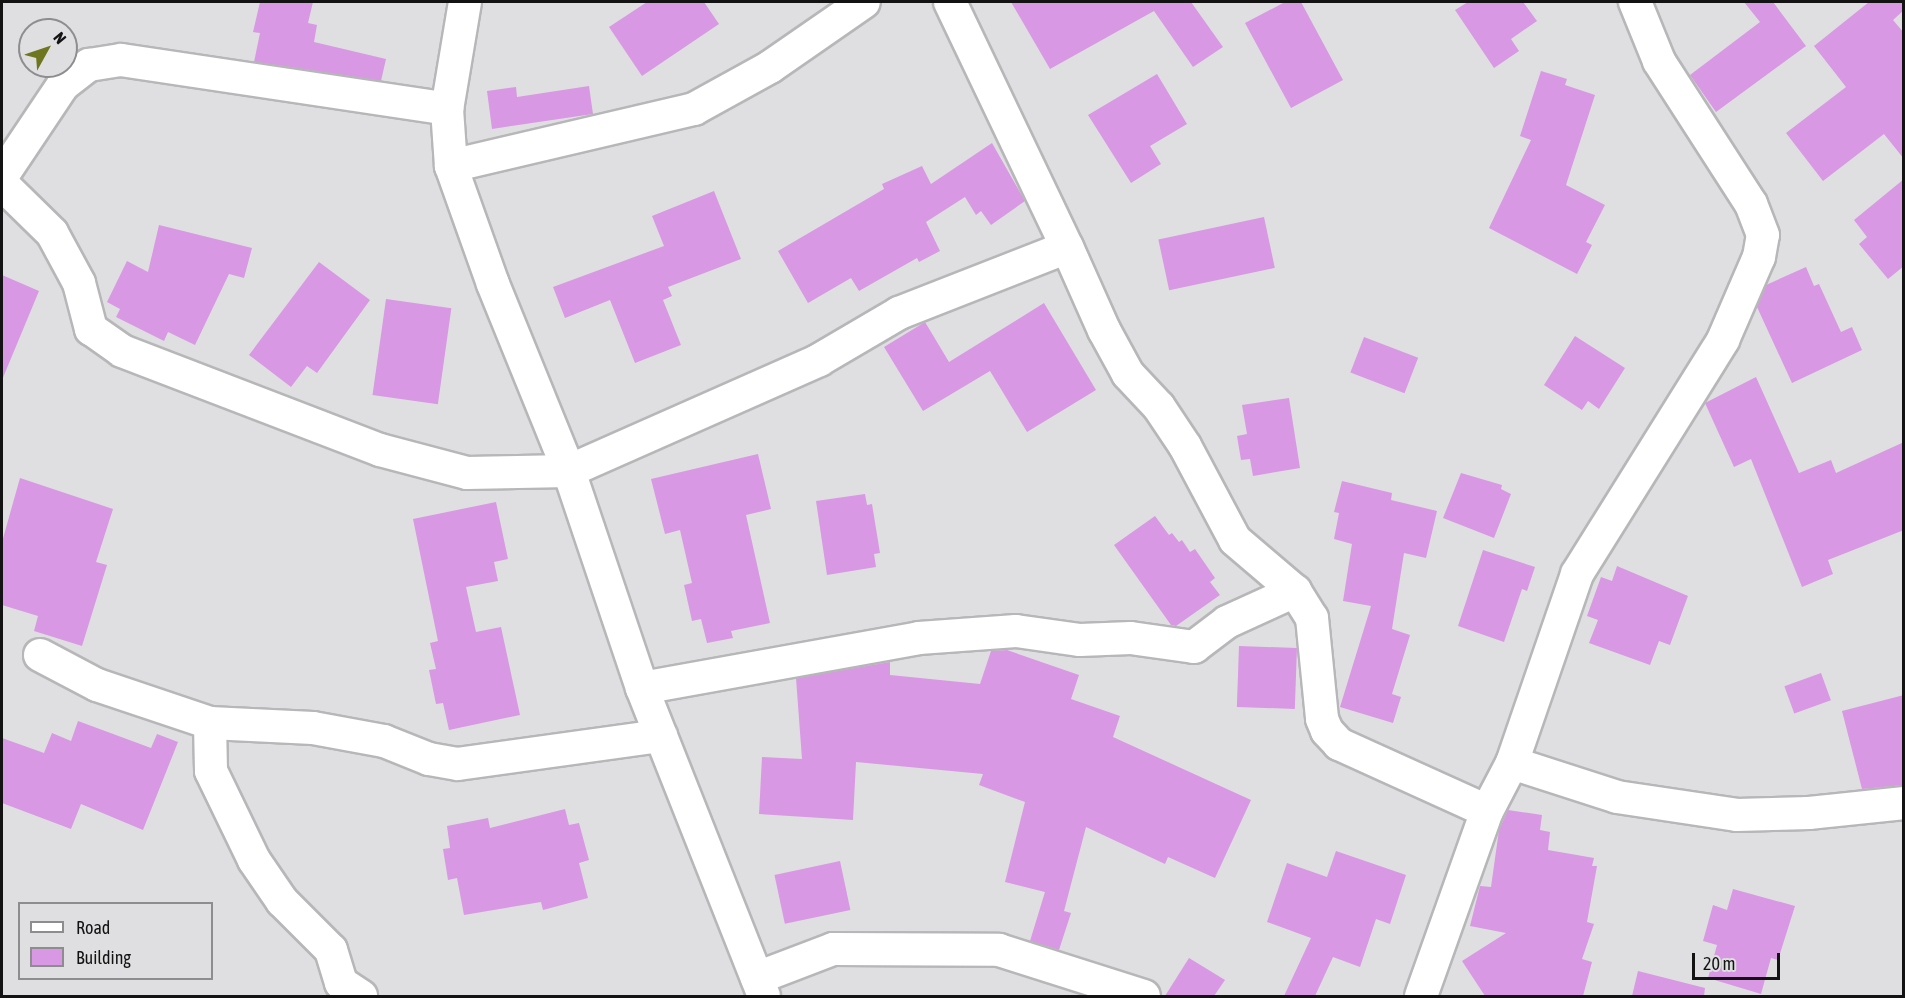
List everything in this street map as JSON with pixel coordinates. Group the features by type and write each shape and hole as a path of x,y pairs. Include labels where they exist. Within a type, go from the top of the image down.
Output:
{"street":[{"path":"465,2 447,109 451,166 493,284 569,471 642,688 760,987 833,949 999,950 1144,996"},
{"path":"451,166 694,109 770,67 864,2"},
{"path":"950,2 1118,356 1185,446 1235,540 1295,591 1312,618 1317,633 1322,719 1327,731 1339,744 1487,811"},
{"path":"1421,996 1487,811 1512,763 1577,574 1723,339 1759,258 1763,235 1751,204 1659,61 1635,2"},
{"path":"2,176 63,86 89,65 121,60 447,109"},
{"path":"2,184 52,233 79,284 91,329 122,351 380,450 467,473 569,471 819,360 899,313 1067,246"},
{"path":"642,688 940,637 1016,631 1080,640 1131,638 1194,646 1227,621 1295,591"},
{"path":"40,655 97,685 210,723 313,728 384,741 429,759 458,764 661,736"},
{"path":"210,723 211,771 254,860 282,901 331,950 344,992"},
{"path":"1512,763 1617,797 1737,815 1809,813 1904,803"}],"building":[{"path":"260,2 313,2 308,23 317,25 314,42 386,59 381,81 254,62 260,33 253,32"},
{"path":"647,2 704,2 719,24 642,76 609,27"},
{"path":"1011,2 1191,2 1223,47 1193,67 1154,11 1050,69"},
{"path":"1285,2 1301,2 1343,80 1291,108 1245,23"},
{"path":"1468,2 1523,2 1537,21 1511,39 1519,51 1494,68 1455,10"},
{"path":"1744,2 1773,2 1806,46 1716,112 1690,75 1760,22"},
{"path":"1869,2 1904,2 1904,10 1893,20 1904,33 1904,159 1884,134 1823,181 1786,133 1846,87 1814,46"},
{"path":"1541,71 1567,79 1565,85 1595,95 1566,185 1605,205 1586,242 1592,245 1577,274 1489,228 1531,140 1520,136"},
{"path":"1157,74 1187,124 1150,146 1161,164 1131,183 1088,115"},
{"path":"589,86 593,114 492,129 487,91 516,87 517,97"},
{"path":"992,143 1025,201 991,225 981,211 976,215 965,197 926,222 940,251 919,262 917,258 859,291 851,278 808,303 778,251 884,189 882,184 922,166 931,184"},
{"path":"1904,179 1904,266 1888,279 1859,244 1867,237 1854,220"},
{"path":"714,191 741,259 668,287 672,296 663,300 681,345 635,363 610,300 565,318 553,287 664,246 652,216"},
{"path":"1264,217 1275,268 1169,290 1158,239"},
{"path":"159,225 252,248 244,278 229,274 195,345 168,332 164,341 116,317 120,309 107,302 127,261 148,272"},
{"path":"319,262 370,300 317,373 307,366 291,387 249,355"},
{"path":"1806,267 1814,286 1819,284 1841,332 1852,327 1862,350 1792,383 1757,307 1766,285"},
{"path":"2,275 39,291 2,380"},
{"path":"386,299 451,308 438,404 373,395"},
{"path":"1044,303 1096,390 1027,432 990,371 923,411 884,347 925,322 949,362"},
{"path":"1575,336 1625,368 1599,409 1588,401 1582,410 1544,385"},
{"path":"1364,337 1418,358 1405,393 1350,372"},
{"path":"1756,377 1799,473 1831,460 1836,473 1904,442 1904,530 1828,560 1833,574 1802,587 1751,459 1734,467 1705,403"},
{"path":"1289,398 1300,468 1253,476 1250,459 1241,460 1237,436 1247,434 1242,405"},
{"path":"758,454 771,509 746,515 770,623 731,631 733,638 707,643 701,619 692,621 684,585 692,583 680,530 665,534 651,479"},
{"path":"1461,473 1502,485 1501,489 1511,494 1494,538 1443,518"},
{"path":"20,478 113,509 96,562 107,565 82,646 34,631 38,616 2,605 2,542"},
{"path":"1342,481 1392,493 1391,500 1437,511 1426,558 1404,553 1392,629 1410,635 1392,694 1401,697 1393,723 1340,707 1371,606 1343,601 1352,544 1334,539 1339,513 1334,512"},
{"path":"865,494 867,505 872,504 880,553 874,554 876,567 827,575 816,501"},
{"path":"496,502 508,559 494,562 498,581 466,587 476,632 501,627 520,715 449,730 443,703 436,704 429,670 436,669 430,643 438,641 413,519"},
{"path":"1155,516 1169,535 1172,533 1179,542 1182,540 1190,552 1195,549 1215,578 1210,582 1220,595 1176,626 1171,625 1114,545"},
{"path":"1483,550 1535,567 1527,591 1522,589 1504,642 1458,626"},
{"path":"1617,566 1688,596 1670,645 1659,641 1650,665 1589,643 1598,620 1587,616 1601,577 1612,581"},
{"path":"1239,646 1297,648 1295,709 1237,707"},
{"path":"1007,650 1079,675 1071,699 1120,716 1113,737 1251,800 1215,878 1168,857 1165,864 1086,827 1064,911 1071,913 1059,950 1030,941 1045,892 1005,882 1025,802 979,785 983,774 856,762 853,820 759,814 762,757 802,759 796,678 890,662 890,675 980,684 991,651"},
{"path":"1821,673 1831,700 1794,714 1784,686"},
{"path":"1904,695 1904,785 1862,789 1842,711"},
{"path":"78,721 151,748 157,734 178,742 143,830 81,804 71,829 2,803 2,738 44,753 52,733 71,741"},
{"path":"565,809 569,825 579,823 589,860 579,863 588,898 543,910 541,902 464,915 457,878 448,880 443,849 450,848 447,826 488,818 490,828"},
{"path":"1508,810 1542,815 1540,830 1550,832 1548,850 1594,858 1592,866 1597,866 1587,922 1594,924 1582,959 1592,962 1583,996 1485,996 1462,961 1506,933 1470,926 1480,886 1491,887 1499,830"},
{"path":"1336,851 1406,875 1390,924 1376,919 1360,967 1333,957 1315,996 1284,996 1311,938 1267,922 1287,863 1327,877"},
{"path":"840,861 850,910 785,924 774,875"},
{"path":"1733,889 1795,906 1778,960 1771,958 1761,994 1708,978 1717,945 1703,941 1713,905 1727,910"},
{"path":"1189,958 1225,980 1214,996 1165,996"},
{"path":"1638,971 1705,988 1704,996 1632,996"}]}
